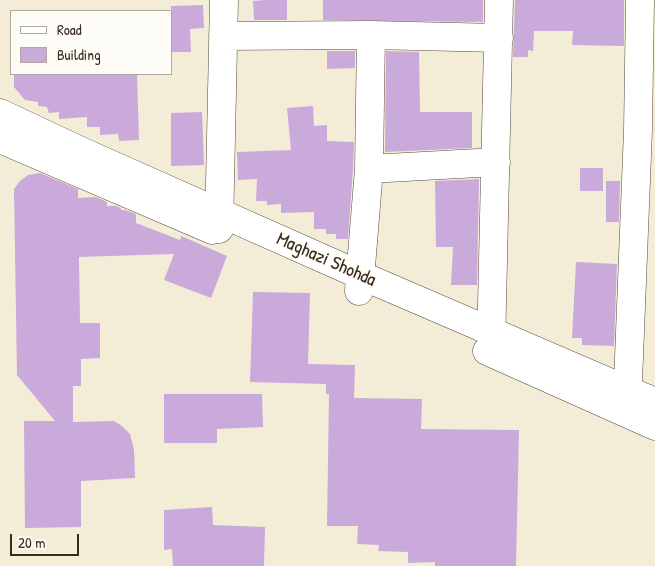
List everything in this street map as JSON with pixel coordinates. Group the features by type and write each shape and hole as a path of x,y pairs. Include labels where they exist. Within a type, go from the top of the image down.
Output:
{"street":[{"path":"219,222 224,0"},
{"path":"491,342 499,0"},
{"path":"627,403 638,130 640,0"},
{"path":"223,36 371,35 499,38"},
{"path":"359,285 369,169 371,35"},
{"name":"Maghazi Shohda","path":"0,113 83,152 219,222 627,403 655,426"},
{"name":"Maghazi Shohda","path":"0,139 219,222"},
{"path":"369,169 496,162"},
{"name":"Maghazi Shohda","path":"627,403 655,402"}],"building":[{"path":"287,0 287,20 254,20 253,1"},
{"path":"323,0 483,0 483,22 323,20"},
{"path":"515,0 624,0 624,46 572,45 573,31 534,31 533,51 528,50 528,57 513,57"},
{"path":"203,5 204,28 190,29 191,52 172,52 171,6"},
{"path":"327,51 355,51 355,68 327,69"},
{"path":"386,51 419,52 420,112 472,112 472,148 385,152"},
{"path":"14,75 137,75 139,140 119,141 118,134 100,135 100,127 87,127 87,117 59,119 59,112 49,113 47,107 38,106 38,102 25,100 14,87"},
{"path":"313,106 314,126 327,125 327,141 354,142 348,239 336,239 336,234 326,234 326,229 314,229 314,212 281,213 281,204 267,205 267,201 256,201 257,179 238,180 237,152 291,150 287,108"},
{"path":"202,112 204,165 171,166 171,113"},
{"path":"580,168 603,168 603,191 580,191"},
{"path":"40,173 78,189 78,198 96,197 107,202 107,206 116,206 121,208 121,210 136,214 136,223 180,240 181,236 227,256 211,298 164,280 174,254 79,257 80,323 100,323 100,358 81,359 81,386 73,386 73,422 114,421 122,426 130,434 134,450 135,478 81,481 81,527 25,528 24,421 55,421 17,375 14,189 28,175"},
{"path":"479,179 477,285 451,285 453,247 436,247 435,181"},
{"path":"606,181 620,181 619,222 606,222"},
{"path":"576,262 617,264 614,346 582,345 582,338 572,338"},
{"path":"253,292 310,293 308,364 355,365 354,398 422,399 421,429 519,430 516,566 435,566 435,562 408,563 408,552 378,551 379,545 357,544 358,526 327,526 329,394 326,394 326,384 250,382"},
{"path":"164,394 262,394 263,427 217,429 217,443 164,443"},
{"path":"212,507 213,525 265,527 264,566 173,566 172,549 164,550 164,510"}]}
